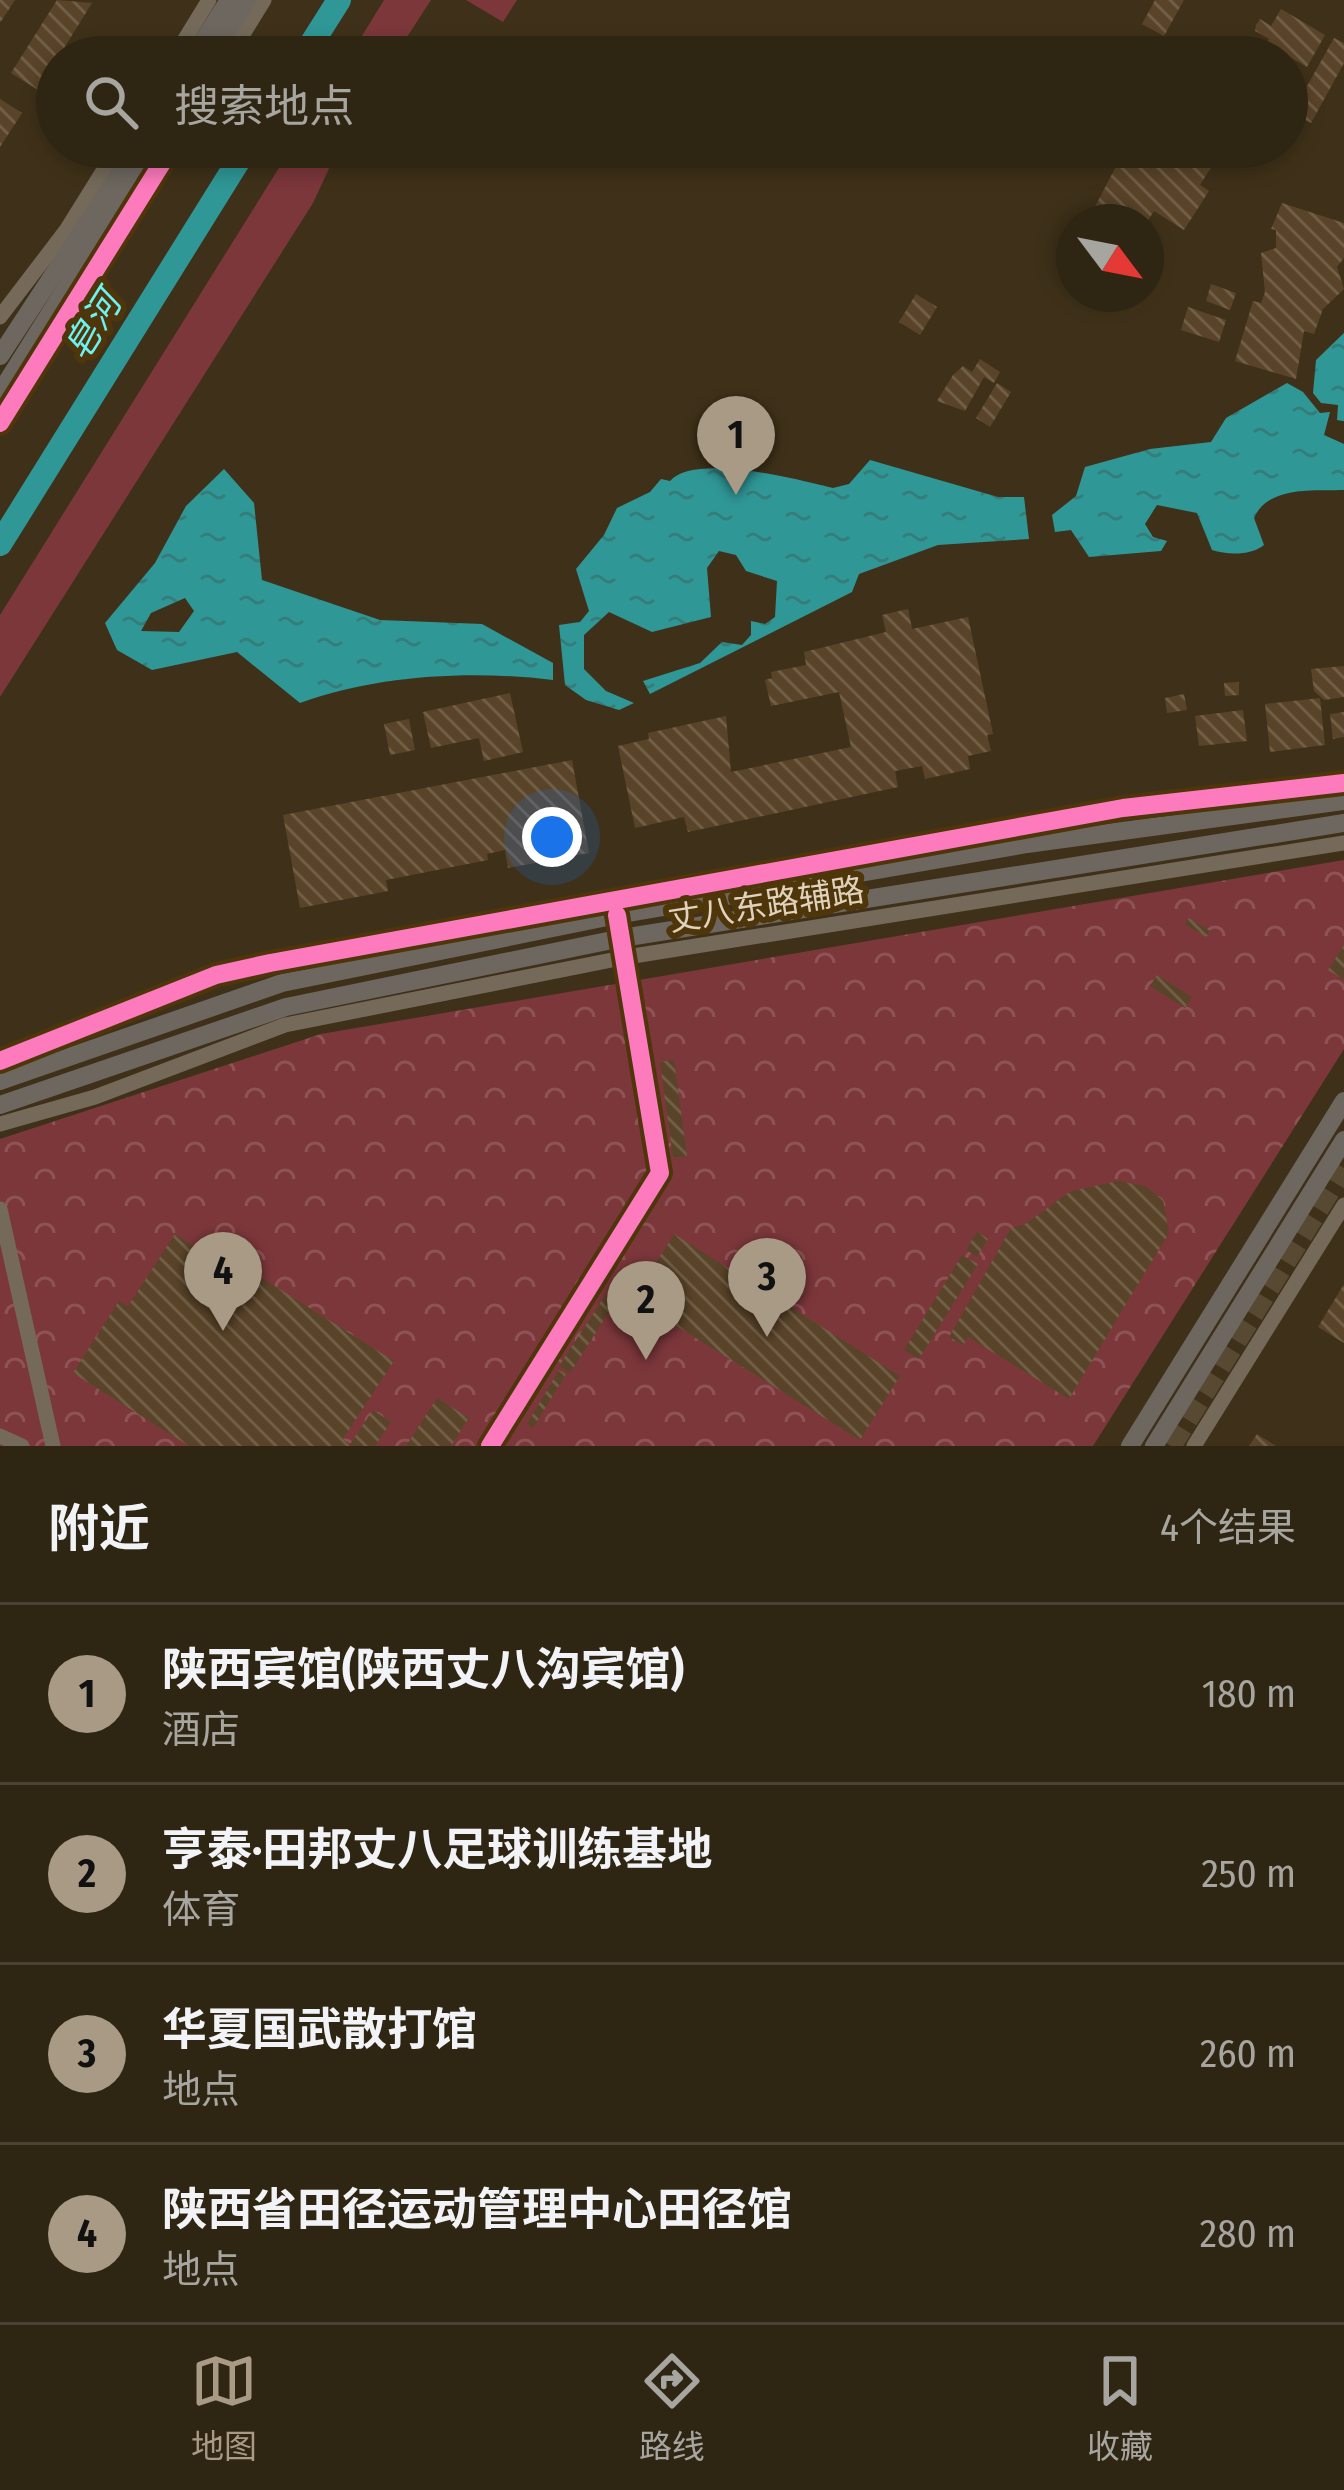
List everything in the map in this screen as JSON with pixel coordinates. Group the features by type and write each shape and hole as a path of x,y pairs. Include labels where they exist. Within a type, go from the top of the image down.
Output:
{"main road":[{"path":"207,36 229,0"},
{"path":"224,36 247,0"},
{"path":"0,356 123,168"},
{"path":"0,393 141,168"},
{"path":"0,1081 282,983 616,915 1105,832 1344,802"},
{"path":"0,1106 286,1007 1344,823"},
{"path":"1130,1446 1344,1101"},
{"path":"1154,1446 1344,1140"}],"street":[{"path":"187,36 209,0"},
{"path":"242,36 265,0"},
{"path":"0,317 68,229 105,168"},
{"path":"0,423 159,168"},
{"path":"0,1060 216,975 270,963 1123,808 1344,783"},
{"name":"丈八东路辅路","path":"0,1124 95,1097 285,1024 625,947 1344,843"},
{"path":"490,1446 660,1173 616,915"},
{"path":"1194,1446 1344,1204"},
{"path":"0,1209 53,1446"},
{"path":"0,1436 22,1446"}],"green space":[{"path":"384,0 431,0 408,36 362,36"},
{"path":"466,0 517,0 503,22"},
{"path":"279,168 329,168 313,203 0,697 0,615"},
{"path":"1344,860 1344,1049 1093,1446 0,1446 0,1139 321,1034"}],"water":[{"path":"1344,333 1343,421 1337,420 1338,405 1321,403 1313,393 1316,360"},
{"path":"1287,383 1303,392 1320,413 1330,412 1324,435 1344,444 1344,490 1292,492 1269,500 1254,518 1264,545 1239,553 1212,550 1197,513 1157,505 1145,524 1153,537 1167,541 1161,551 1089,557 1071,530 1055,532 1052,515 1076,496 1085,467 1150,449 1211,442 1226,418"},
{"path":"870,460 998,497 1024,497 1029,539 938,545 859,574 852,592 650,694 643,681 700,663 722,642 742,645 751,635 751,621 765,624 775,617 777,581 746,571 736,555 719,551 707,568 711,617 652,632 609,612 584,635 584,669 606,691 634,703 619,710 586,700 565,685 559,625 580,622 589,611 576,569 604,535 617,508 650,492 661,479 670,481 701,469 747,471 833,488 849,484"},
{"path":"224,469 254,503 262,580 380,620 482,624 553,663 553,680 425,677 360,686 300,703 237,652 152,670 117,650 105,623 155,563 186,506","holes":["185,598 194,611 179,632 141,631 151,613"]}],"building":[{"path":"0,0 15,0 0,23"},
{"path":"57,0 92,3 72,36 36,36 36,89 11,73"},
{"path":"1155,0 1184,0 1164,36 1142,24"},
{"path":"1281,9 1325,35 1308,65 1308,36 1264,36 1255,31 1260,19 1271,26"},
{"path":"1334,38 1344,43 1344,63 1311,123 1308,84"},
{"path":"0,99 22,113 0,147"},
{"path":"1115,168 1211,168 1200,185 1209,191 1184,230 1164,217 1164,204 1096,204"},
{"path":"1282,203 1344,223 1344,258 1337,267 1344,289 1323,309 1314,334 1304,331 1296,379 1235,361 1253,301 1261,303 1265,292 1261,253 1276,248 1276,230 1271,229"},
{"path":"1211,284 1236,293 1230,310 1206,301"},
{"path":"916,294 937,307 920,335 899,322"},
{"path":"1188,307 1226,320 1219,342 1181,330"},
{"path":"980,359 1000,372 994,383 984,377 965,411 937,401 953,375 963,366 972,372"},
{"path":"997,383 1011,392 990,427 976,418"},
{"path":"908,609 912,629 968,617 993,734 987,735 991,751 968,756 970,769 925,779 922,766 895,771 898,787 688,832 684,817 635,828 618,746 649,739 648,733 726,716 731,772 851,747 839,692 771,706 765,680 772,678 771,672 806,665 804,652 886,632 882,615"},
{"path":"1344,666 1344,697 1324,700 1314,691 1311,669"},
{"path":"1239,682 1239,695 1225,696 1224,683"},
{"path":"510,693 523,752 484,761 479,738 431,748 423,712"},
{"path":"1184,694 1187,710 1167,713 1165,698"},
{"path":"1320,698 1325,745 1270,752 1265,704"},
{"path":"1243,710 1247,741 1199,746 1195,716"},
{"path":"1344,712 1344,737 1333,739 1330,714"},
{"path":"409,719 415,750 390,755 384,724"},
{"path":"572,760 589,853 508,868 505,850 487,854 488,860 386,880 388,891 300,908 283,815"},
{"path":"1189,918 1210,931 1206,937 1185,924"},
{"path":"1344,945 1344,980 1328,970"},
{"path":"1157,975 1192,997 1185,1008 1150,986"},
{"path":"674,1060 687,1156 673,1158 660,1062"},
{"path":"1118,1181 1145,1186 1163,1200 1169,1233 1069,1399 968,1337 963,1345 949,1337 1011,1228 1025,1224 1071,1191"},
{"path":"977,1232 988,1239 977,1257 966,1250"},
{"path":"175,1234 195,1247 200,1239 394,1361 343,1439 350,1444 373,1410 391,1422 375,1446 189,1446 73,1373 119,1301 128,1306"},
{"path":"674,1234 900,1376 860,1440 633,1299"},
{"path":"962,1255 978,1264 919,1359 904,1350"},
{"path":"1344,1284 1344,1343 1318,1327"},
{"path":"606,1294 616,1301 570,1373 559,1366"},
{"path":"559,1370 566,1374 533,1428 527,1424"},
{"path":"437,1398 469,1418 451,1446 406,1446"},
{"path":"1257,1434 1276,1446 1249,1446"}],"waterway":[{"name":"皂河","path":"316,36 339,0"},
{"name":"皂河","path":"0,544 234,168"}],"tunnel":[{"path":"1171,1446 1344,1168"}],"cycle path":[{"path":"0,423 159,168"},
{"path":"0,1061 216,975 270,963 1123,808 1344,783"},
{"path":"490,1446 660,1173 617,915"}],"place":[{"name":"陕西宾馆(陕西丈八沟宾馆)","path":"736,495"},
{"name":"陕西省田径运动管理中心田径馆","path":"223,1331"},
{"name":"华夏国武散打馆","path":"767,1337"},
{"name":"亨泰·田邦丈八足球训练基地","path":"646,1360"}]}
